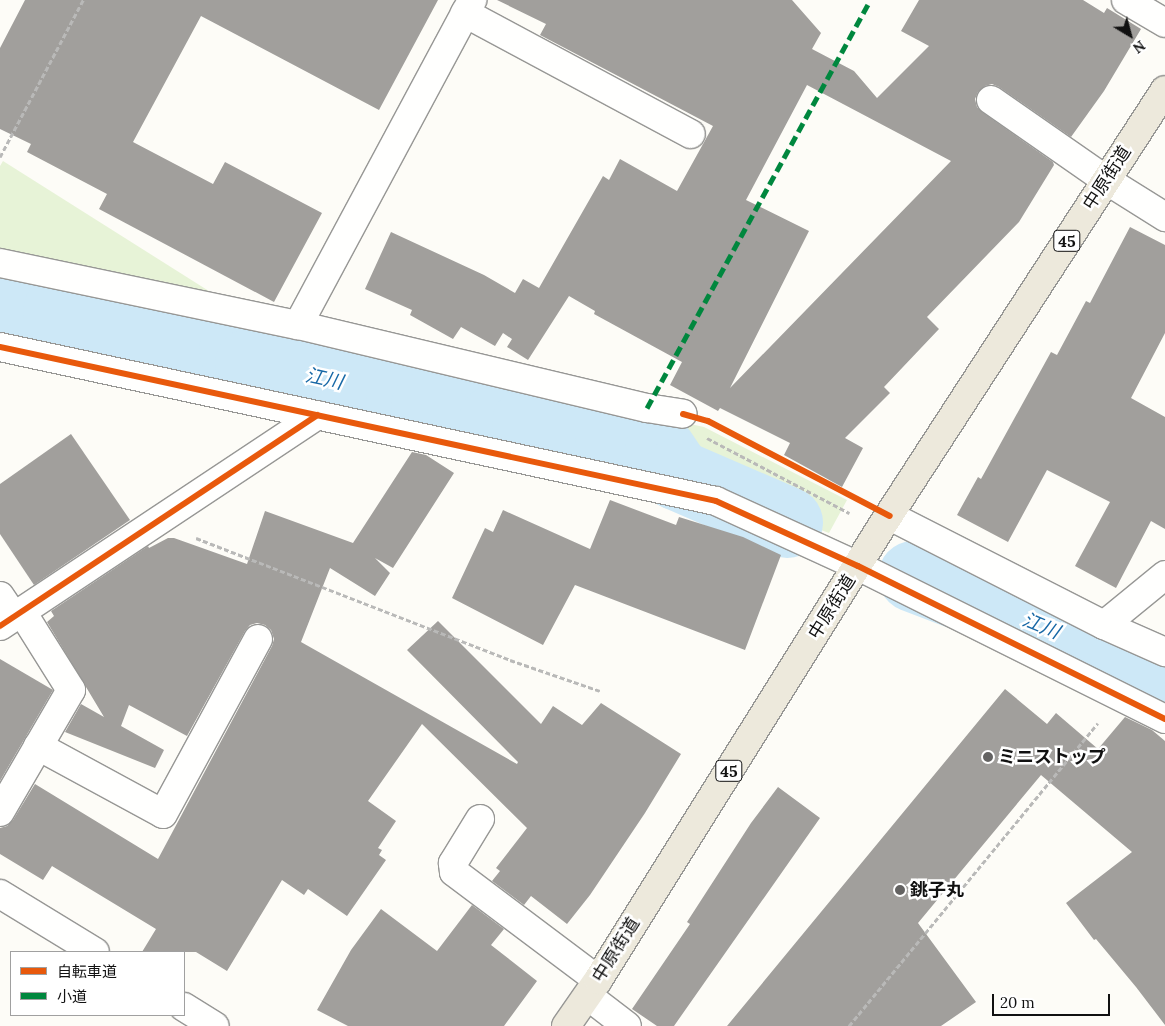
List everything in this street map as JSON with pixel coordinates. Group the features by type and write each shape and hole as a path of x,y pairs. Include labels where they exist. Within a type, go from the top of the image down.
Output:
{"main road":[{"name":"中原街道","path":"566,1026 593,988 885,523 1165,90"}],"street":[{"path":"1126,0 1165,23"},
{"path":"298,325 469,7 691,134"},
{"path":"991,100 1106,180 1165,217"},
{"path":"0,263 298,325 647,408 683,414"},
{"path":"0,347 716,501 858,566 1165,719"},
{"path":"0,812 71,690 9,613 155,523 317,415"},
{"path":"885,523 1165,652"},
{"path":"1104,625 1165,575"},
{"path":"38,746 163,814 258,639"},
{"path":"480,819 453,862 454,872 593,988 628,1026"},
{"path":"0,894 93,951"},
{"path":"185,1008 214,1026"}],"path":[{"path":"0,156 83,0"},
{"path":"702,435 885,523"},
{"path":"155,523 246,556 510,660 600,691"},
{"path":"849,1026 1120,697"}],"green space":[{"path":"3,161 212,293 0,248 0,166"},
{"path":"0,275 704,427 847,500 829,533 656,468 0,327"}],"building":[{"path":"25,0 438,0 379,110 201,16 133,142 213,184 225,162 322,213 274,302 99,209 107,194 27,152 31,144 0,129 0,48"},
{"path":"497,0 792,0 821,33 812,49 854,71 877,98 929,46 901,31 919,0 1083,0 1104,13 1107,8 1141,29 1104,91 1071,137 999,87 992,84 985,86 978,92 975,99 977,107 982,112 1053,162 1054,165 1019,222 927,317 939,329 884,387 890,393 845,438 863,448 842,487 784,455 790,443 720,408 718,411 670,385 682,362 594,314 595,311 569,296 528,360 507,347 512,339 503,333 495,346 461,327 453,339 410,315 412,310 365,289 391,232 484,275 515,293 523,279 539,288 603,176 609,180 620,159 677,191 713,126 540,35 546,24","holes":["807,85 951,161 730,388 809,231 746,200"]},
{"path":"1130,227 1165,245 1165,333 1131,398 1165,417 1165,529 1151,521 1116,588 1075,566 1110,502 1047,470 1008,542 957,515 978,477 981,479 1051,352 1057,355 1086,301 1090,303"},
{"path":"71,434 130,520 34,585 0,534 0,484"},
{"path":"412,452 426,455 454,473 393,568 375,558 390,573 375,596 330,568 301,642 517,764 518,762 407,650 438,621 541,724 553,706 582,725 601,703 681,754 645,813 590,895 567,924 531,896 524,905 492,881 500,871 496,868 527,828 422,724 368,801 396,821 378,848 382,850 379,855 386,860 347,916 308,889 304,895 282,880 227,971 196,952 143,951 156,929 52,866 43,880 0,854 0,828 7,826 13,820 35,784 158,859 274,639 271,630 265,625 257,623 250,625 187,736 129,705 121,726 164,750 155,768 65,732 81,704 104,717 47,622 54,616 51,611 148,546 149,548 168,538 174,538 247,564 265,511 353,543"},
{"path":"610,500 676,525 679,517 743,537 781,555 745,650 575,585 543,645 452,598 485,528 493,532 503,510 590,549"},
{"path":"0,659 53,690 0,781"},
{"path":"1005,689 1047,724 1056,713 1098,749 1125,717 1152,730 1165,741 1165,1025 1096,939 1094,940 1066,903 1132,852 1041,775 918,923 976,1002 941,1026 727,1026"},
{"path":"778,787 820,818 674,1026 657,1026 632,1009 690,924 687,922 751,823"},
{"path":"472,905 504,929 491,945 537,981 504,1026 348,1026 317,1010 351,950 381,909 437,951"}],"waterway":[{"name":"江川","path":"0,301 58,310 234,350 250,363 401,395 426,406 494,420 527,422 610,435 652,444"},
{"name":"江川","path":"660,450 676,474 787,522"},
{"name":"江川","path":"913,576 1057,631 1165,684"}],"marked path":[{"path":"647,408 870,0"}],"cycle path":[{"path":"0,347 716,501 858,566 1165,719"},
{"path":"683,414 708,421 890,516"},
{"path":"0,626 317,415"}],"place":[{"name":"ミニストップ","path":"988,757"},
{"name":"銚子丸","path":"900,890"}]}
